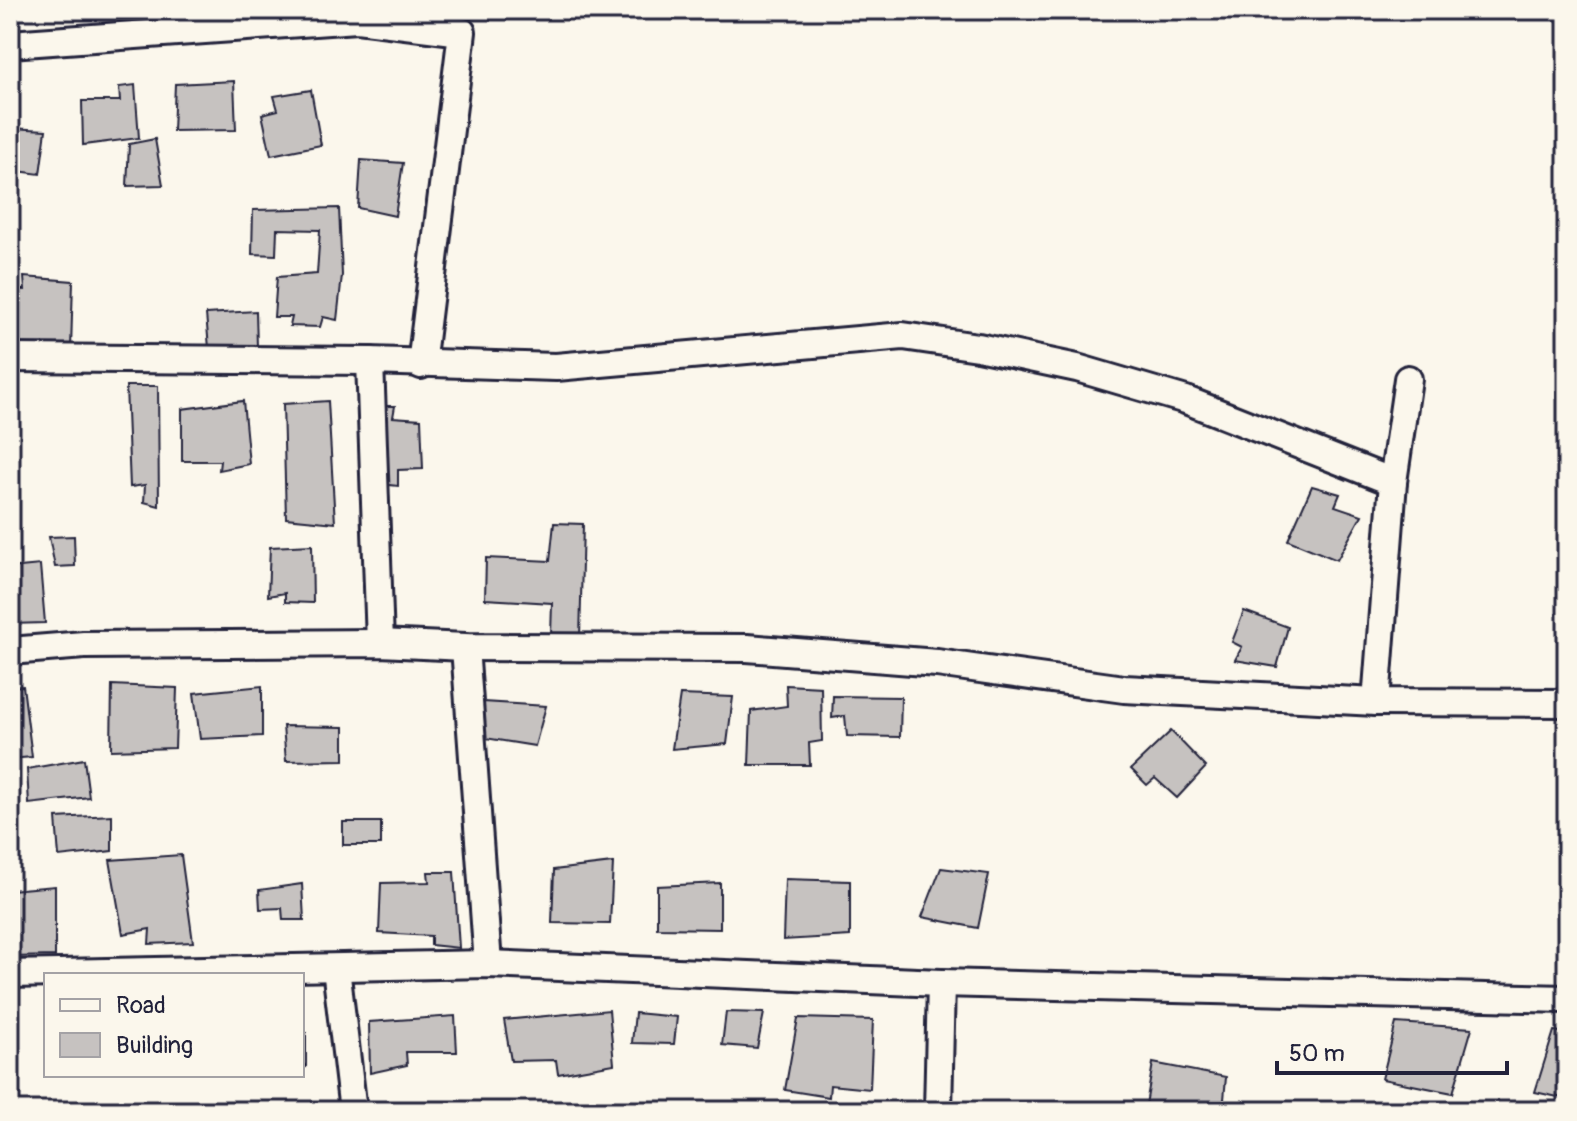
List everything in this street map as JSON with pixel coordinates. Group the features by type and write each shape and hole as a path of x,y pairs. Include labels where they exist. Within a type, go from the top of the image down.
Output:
{"street":[{"path":"10,44 357,19 463,21 421,365"},
{"path":"10,358 370,361 556,367 903,336 978,347 1077,368 1186,400 1393,482"},
{"path":"370,361 380,643"},
{"path":"1376,702 1393,482 1408,379"},
{"path":"10,651 84,645 380,643 465,647 747,648 937,663 1124,689 1376,702 1567,703"},
{"path":"465,647 488,964"},
{"path":"64,973 488,964 941,983 1567,999"},
{"path":"336,968 353,1111"},
{"path":"10,974 44,973"},
{"path":"938,1111 941,983"}],"building":[{"path":"85,10 114,10 111,18 86,17"},
{"path":"234,81 236,130 173,131 175,84"},
{"path":"135,85 139,138 83,145 82,101 120,101 119,87"},
{"path":"311,90 321,145 271,155 262,114 278,110 274,96"},
{"path":"10,128 46,130 40,174 10,170"},
{"path":"155,139 163,185 127,186 129,144"},
{"path":"361,160 403,163 395,216 358,208"},
{"path":"339,208 342,275 337,320 323,317 320,327 290,326 292,317 274,317 277,277 317,274 320,230 277,229 276,255 252,254 253,210"},
{"path":"24,277 73,281 71,349 10,351 10,289 25,290"},
{"path":"256,311 257,348 209,348 206,314"},
{"path":"126,386 158,386 159,506 144,502 145,485 130,487"},
{"path":"243,401 249,464 219,470 220,461 182,461 182,409"},
{"path":"328,401 335,523 286,518 283,404"},
{"path":"377,406 395,406 393,417 421,419 423,469 398,470 398,486 380,484"},
{"path":"1312,486 1340,494 1335,506 1362,515 1337,560 1288,540"},
{"path":"554,523 583,524 580,638 551,635 552,603 485,599 486,558 550,561"},
{"path":"74,536 75,566 55,567 49,537"},
{"path":"312,545 313,603 285,602 285,593 268,596 270,547"},
{"path":"40,565 45,623 10,624 10,568"},
{"path":"1244,611 1288,627 1277,667 1235,660 1242,647 1232,642"},
{"path":"112,685 177,688 175,748 111,750"},
{"path":"786,685 821,687 822,741 809,743 810,765 749,765 751,711 787,706"},
{"path":"23,686 32,757 10,759 10,687"},
{"path":"262,686 262,736 200,739 194,693"},
{"path":"680,695 733,697 727,744 672,749"},
{"path":"833,696 901,697 900,737 847,736 845,716 832,718"},
{"path":"483,702 546,706 535,746 479,737"},
{"path":"283,726 344,727 344,760 286,761"},
{"path":"1171,731 1206,767 1177,798 1155,778 1147,785 1131,769"},
{"path":"84,759 89,797 29,804 27,769"},
{"path":"10,793 19,793 19,810 10,811"},
{"path":"112,815 112,851 59,857 56,818"},
{"path":"343,822 381,822 381,845 343,845"},
{"path":"181,855 193,942 149,944 150,929 123,934 110,860"},
{"path":"613,863 610,924 552,923 554,870"},
{"path":"941,868 989,874 978,928 922,917"},
{"path":"428,872 454,872 459,948 431,945 431,936 379,933 381,883 429,882"},
{"path":"785,879 850,881 850,936 783,940"},
{"path":"720,883 720,929 657,928 657,886"},
{"path":"302,884 304,920 283,920 282,908 260,909 259,890"},
{"path":"55,886 55,956 10,957 10,890"},
{"path":"609,1010 614,1064 558,1074 556,1060 511,1061 504,1020"},
{"path":"726,1012 764,1013 757,1048 722,1045"},
{"path":"635,1013 677,1017 674,1044 632,1043"},
{"path":"455,1016 457,1052 406,1052 407,1065 370,1073 369,1022"},
{"path":"798,1018 873,1020 870,1089 830,1085 829,1097 785,1090"},
{"path":"1396,1023 1472,1028 1453,1093 1382,1079"},
{"path":"1554,1031 1567,1033 1567,1099 1535,1092"},
{"path":"304,1033 306,1033 304,1066"},
{"path":"1153,1063 1226,1077 1223,1111 1145,1111"}]}
